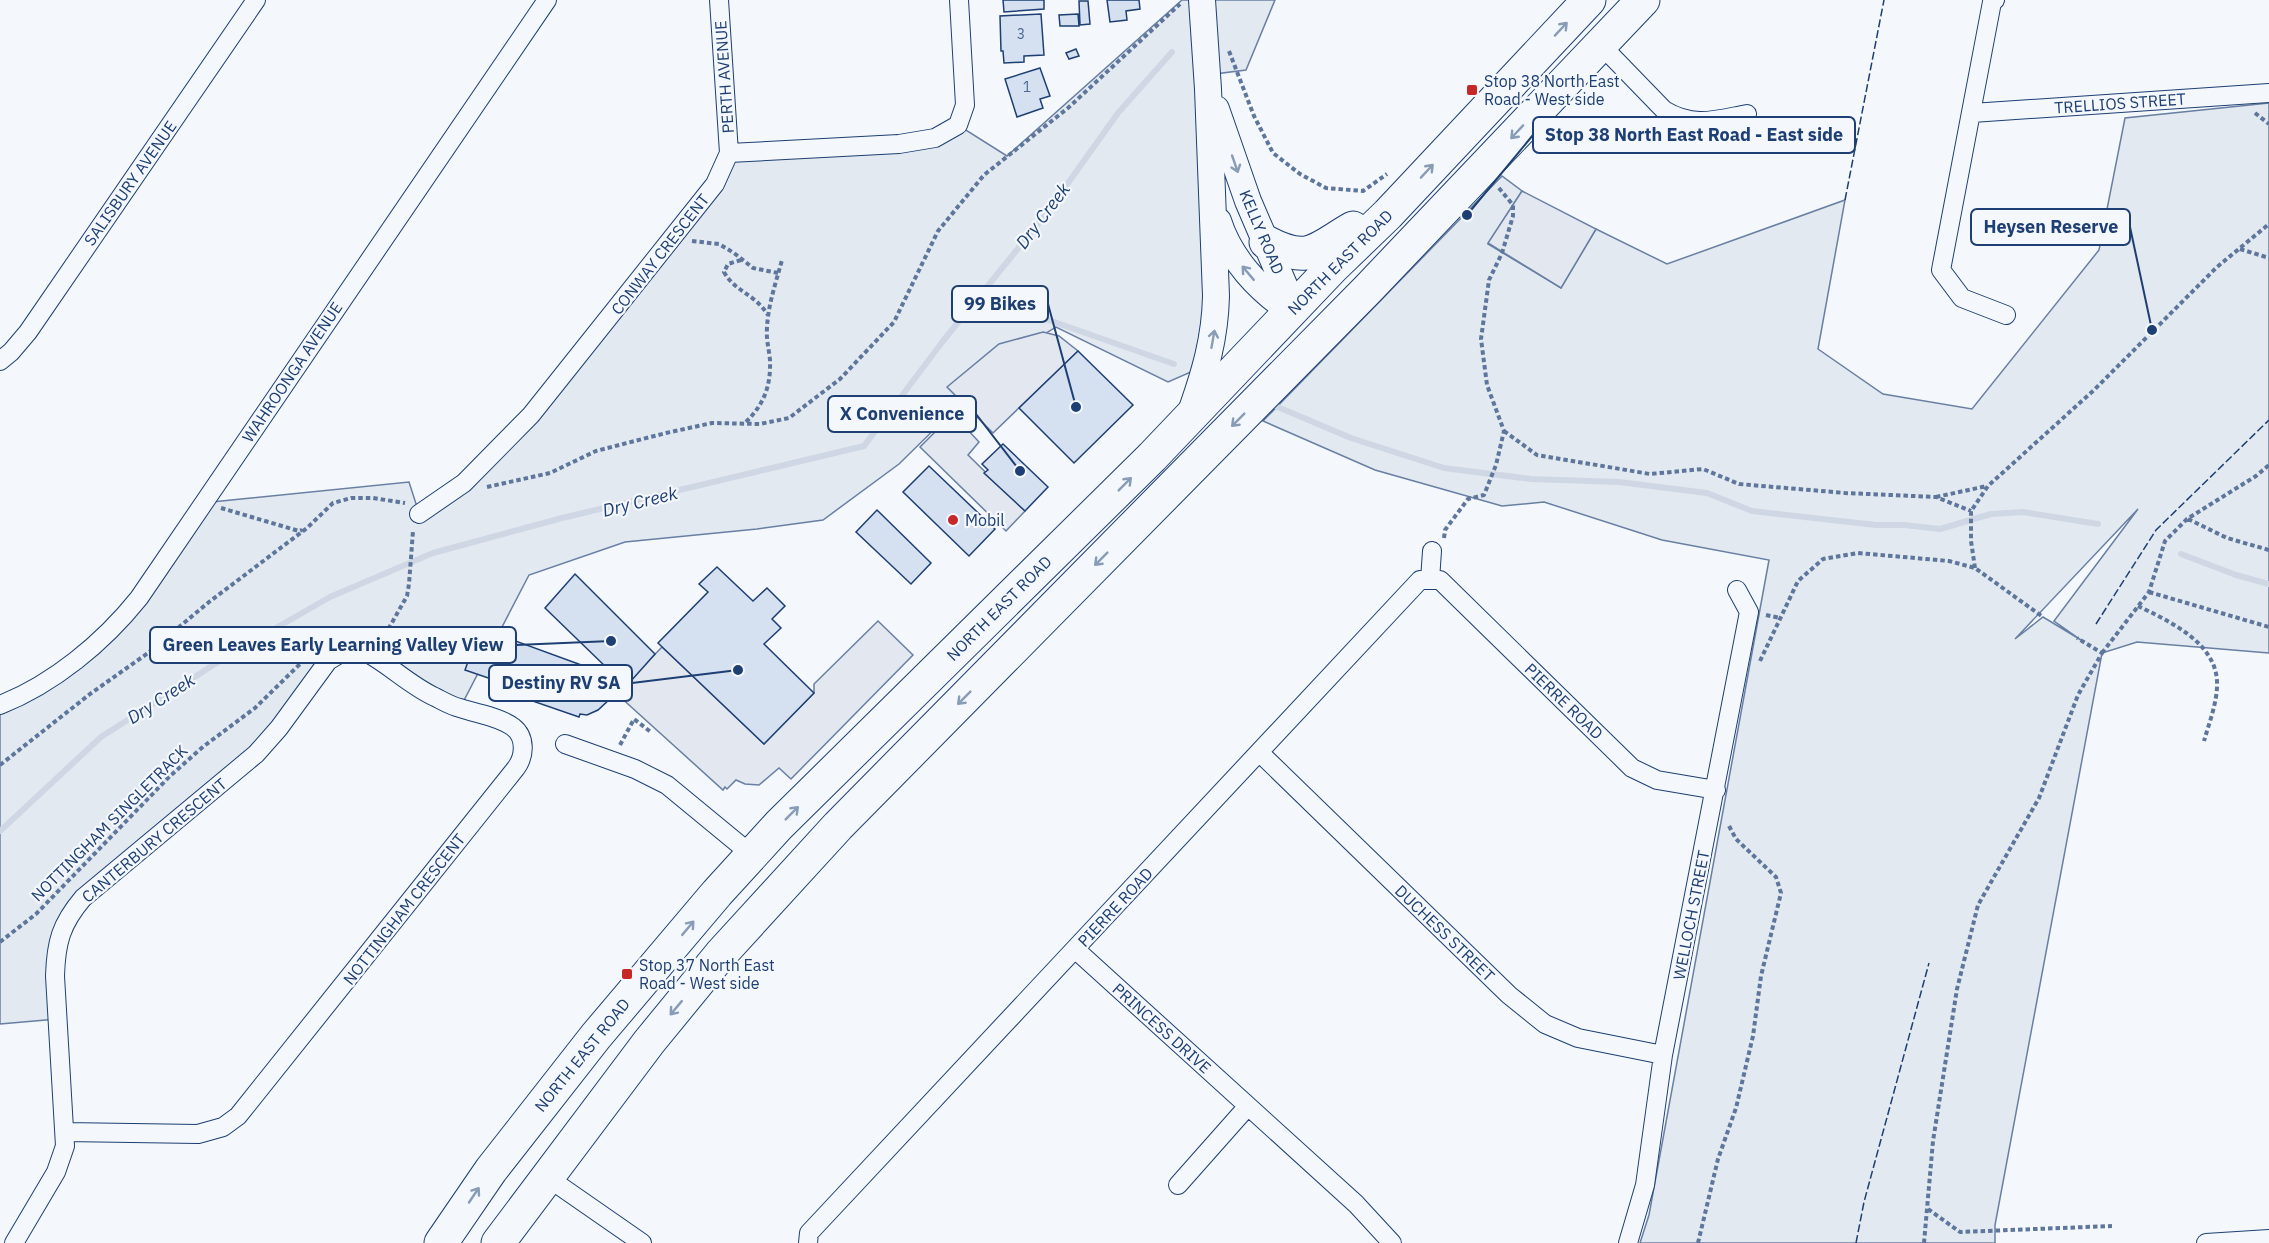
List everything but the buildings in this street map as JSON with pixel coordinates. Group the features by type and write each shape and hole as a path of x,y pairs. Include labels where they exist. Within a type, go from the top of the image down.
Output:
{"highway":[{"name":"NORTH EAST ROAD","path":"441,1243 491,1170 596,1036 779,825 1152,457 1332,268 1388,214 1589,0"},
{"path":"498,1243 649,1042 755,916 814,853 1368,290 1643,0"},
{"path":"1266,242 1284,251 1298,254 1313,253 1362,223 1388,214"},
{"path":"1279,379 1291,311 1304,313 1320,309 1368,290"},
{"path":"755,916 758,886 752,855 780,861 814,853"}],"street":[{"name":"SALISBURY AVENUE","path":"0,361 28,332 256,0"},
{"name":"WAHROONGA AVENUE","path":"0,705 26,694 49,680 125,615 139,598 547,0"},
{"name":"PERTH AVENUE","path":"719,0 729,153"},
{"path":"729,153 899,144 935,138 958,125 965,105 959,0"},
{"path":"1995,0 1992,2 1941,270 1962,298 2006,315"},
{"name":"KELLY ROAD","path":"1190,415 1207,365 1215,323 1215,244 1202,1"},
{"path":"1600,44 1664,110 1677,118 1692,122 1707,122 1747,114"},
{"name":"KELLY ROAD","path":"1208,89 1248,201 1284,285 1291,311"},
{"name":"TRELLIOS STREET","path":"1972,113 2269,93"},
{"name":"CONWAY CRESCENT","path":"420,515 464,483 531,415 715,184 729,153"},
{"name":"KELLY ROAD","path":"1212,201 1228,244 1242,266 1272,298 1291,311"},
{"path":"1430,580 1432,550"},
{"name":"PIERRE ROAD","path":"808,1243 809,1233 1420,580 1440,580 1632,768 1657,780 1716,790"},
{"name":"WELLOCH STREET","path":"1628,1243 1645,1185 1663,1055 1749,612 1737,590"},
{"name":"NOTTINGHAM CRESCENT","path":"65,1132 198,1134 214,1131 232,1122 243,1112 520,763 523,750 522,741 512,726 432,696 372,656 357,650 343,651 328,661 323,668"},
{"name":"CANTERBURY CRESCENT","path":"15,1243 61,1163 65,1146 55,976 57,944 68,917 83,898 256,754 279,728 323,668"},
{"path":"565,744 635,769 667,785 752,855"},
{"name":"DUCHESS STREET","path":"1259,752 1509,995 1545,1024 1578,1038 1663,1055"},
{"name":"PRINCESS DRIVE","path":"1075,949 1356,1204 1392,1243"},
{"path":"1178,1185 1248,1106"},
{"path":"547,1177 642,1243"},
{"path":"2206,1243 2269,1239"}],"path":[{"path":"478,491 550,473 596,451 666,433 712,423 760,424 789,418 840,379 894,322 938,231 984,175 1068,108 1179,4 1202,1"},
{"path":"1228,40 1229,51 1254,116 1273,153 1282,160 1326,188 1344,190 1364,191 1395,166"},
{"path":"1432,550 1442,545 1445,530 1468,499 1484,495 1496,465 1504,431 1487,385 1481,339 1489,280 1502,253 1513,216 1513,205 1494,182"},
{"path":"1975,568 1971,541 1971,512 1988,486 2094,390 2217,267 2269,224"},
{"path":"671,240 719,244 753,268 778,273"},
{"path":"2239,249 2269,258"},
{"path":"741,260 728,264 724,272 738,288 761,303 768,316"},
{"path":"745,422 757,411 765,398 770,359 766,327 782,260"},
{"path":"1504,431 1537,455 1650,474 1703,469 1739,484 1845,494 1936,497 1988,486"},
{"path":"1924,1243 1934,1141 1957,989 1978,905 2039,798 2078,695 2102,653 2149,592 2165,541 2187,519 2256,476 2269,465"},
{"path":"1936,497 1971,512"},
{"path":"0,765 307,528 333,503 351,498 373,498 420,515 404,602 372,656"},
{"path":"202,503 299,531 307,528"},
{"path":"2187,519 2228,538 2269,550"},
{"path":"1758,663 1798,581 1823,559 1858,554 1949,561 1975,568 2043,617"},
{"path":"2149,592 2269,627"},
{"path":"2139,606 2165,619 2195,640 2214,668 2217,681 2216,697 2204,741"},
{"path":"365,639 386,633"},
{"path":"2077,638 2102,653"},
{"name":"NOTTINGHAM SINGLETRACK","path":"0,942 36,914 170,776 204,746 255,708 304,660"},
{"path":"620,746 634,719 652,733"},
{"path":"1698,1243 1718,1159 1736,1108 1753,1036 1761,976 1781,893 1776,878 1736,839 1728,825 1730,814"},
{"path":"1927,1209 1960,1232 2112,1226"}],"shaded area":[{"path":"1182,0 1275,0 1246,70 1207,75 1207,365 1168,382 1056,327 1011,354 899,464 823,520 625,542 529,575 460,708 343,651 279,728 68,917 57,1019 0,1024 0,705 111,628 202,503 409,482 419,513 478,471 729,153 899,144 958,125 1007,156"},
{"path":"2269,103 2269,653 2137,642 2102,653 1995,1225 1995,1243 1640,1243 1649,1215 1769,560 1662,540 1544,502 1502,506 1375,470 1263,421 1502,176 1522,191 1488,244 1561,288 1596,229 1667,264 1845,200 1818,349 1883,394 1972,409 2099,250 2125,118","holes":["2138,509 2054,621 2081,640 2043,617 2015,639"]},
{"path":"1522,191 1596,229 1561,288 1488,243"},
{"path":"1043,332 1059,336 1078,351 993,433 947,387 999,344"},
{"path":"953,414 979,442 968,455 1025,511 1006,531 920,447"},
{"path":"878,621 913,655 791,779 779,768 759,785 745,784 736,780 723,790 618,695 662,647 764,744 814,693 814,684"}],"waterway":[{"name":"Dry Creek","path":"0,831 101,737 229,655 330,597 433,553 562,518 864,446 943,341 1046,214 1118,113 1172,52"},
{"path":"980,296 1174,364"},
{"path":"1273,405 1351,438 1444,468 1531,479 1619,482 1707,493 1752,511 1876,525 1940,529 1991,514 2023,512 2098,524"},
{"path":"2181,554 2236,575 2269,584"}],"fence":[{"path":"1845,200 1884,0"},
{"path":"2096,624 2156,530 2269,420"},
{"path":"1856,1243 1864,1202 1929,963"}],"place":[{"name":"Stop 38 North East Road - West side","path":"1472,90"},
{"name":"Stop 38 North East Road - East side","path":"1467,215"},
{"name":"Heysen Reserve","path":"2152,330"},
{"name":"99 Bikes","path":"1076,407"},
{"name":"X Convenience","path":"1020,471"},
{"name":"Mobil","path":"953,520"},
{"name":"Green Leaves Early Learning Valley View","path":"611,641"},
{"name":"Destiny RV SA","path":"738,670"},
{"name":"Stop 37 North East Road - West side","path":"627,974"}]}
